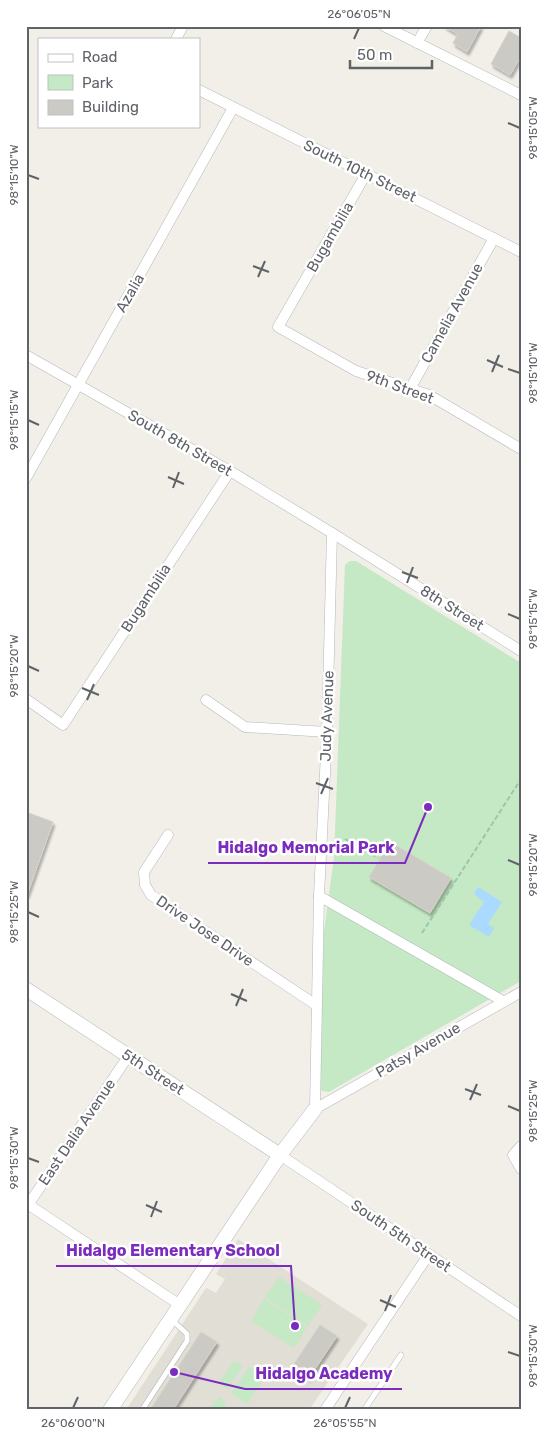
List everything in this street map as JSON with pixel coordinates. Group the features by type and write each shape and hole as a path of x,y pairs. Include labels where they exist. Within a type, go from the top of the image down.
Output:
{"street":[{"path":"177,38 183,26"},
{"path":"384,26 521,95"},
{"path":"418,43 427,26"},
{"name":"South 10th Street","path":"200,91 521,252"},
{"name":"Azalia","path":"26,478 233,108"},
{"name":"Bugambilia","path":"278,327 366,174"},
{"name":"Camelia Avenue","path":"410,389 494,238"},
{"name":"9th Street","path":"278,327 356,371 429,395 521,449"},
{"name":"South 8th Street","path":"26,355 230,471 332,533"},
{"name":"Bugambilia","path":"26,700 63,725 230,471"},
{"name":"8th Street","path":"332,533 521,651"},
{"name":"Judy Avenue","path":"315,1109 319,896 327,732 332,533"},
{"path":"206,700 246,727 327,732"},
{"name":"Drive Jose Drive","path":"168,836 144,872 145,885 151,895 316,1005"},
{"path":"319,896 503,1001"},
{"name":"5th Street","path":"26,989 280,1155"},
{"name":"Patsy Avenue","path":"315,1109 521,992"},
{"name":"East Dalia Avenue","path":"27,1205 129,1056"},
{"path":"110,1410 280,1155 315,1109"},
{"path":"521,1146 513,1155 521,1170"},
{"name":"South 5th Street","path":"280,1155 521,1316"},
{"path":"27,1205 180,1305"},
{"path":"330,1408 429,1254"}],"lane":[{"path":"142,1410 187,1341 187,1334 171,1319"},
{"path":"364,1410 401,1355"}],"path":[{"path":"422,933 521,779"},
{"path":"345,839 378,858"}],"shaded area":[{"path":"238,1239 368,1324 309,1410 126,1410 206,1288 216,1293 225,1279 216,1274"}],"green space":[{"path":"350,561 356,561 521,663 521,981 329,1092 319,1089 324,931 334,858 345,565"},
{"path":"279,1277 322,1305 308,1326 265,1298"},
{"path":"264,1299 307,1327 294,1348 251,1321"},
{"path":"234,1361 243,1366 227,1389 219,1383"},
{"path":"249,1367 264,1378 247,1404 231,1393"},
{"path":"219,1397 225,1401 224,1410 208,1410"}],"water":[{"path":"478,887 502,902 488,924 494,928 489,937 469,925 484,902 474,894"}],"building":[{"path":"444,26 481,26 467,52 453,43 458,34"},
{"path":"509,31 521,38 521,56 510,75 491,64"},
{"path":"26,812 53,822 27,895 26,895"},
{"path":"390,842 451,878 430,913 369,877"},
{"path":"320,1325 337,1336 309,1378 292,1367"},
{"path":"201,1332 217,1342 173,1410 150,1410"}],"place":[{"name":"Hidalgo Memorial Park","path":"428,807"},
{"name":"Hidalgo Elementary School","path":"295,1326"},
{"name":"Hidalgo Academy","path":"174,1372"}]}
